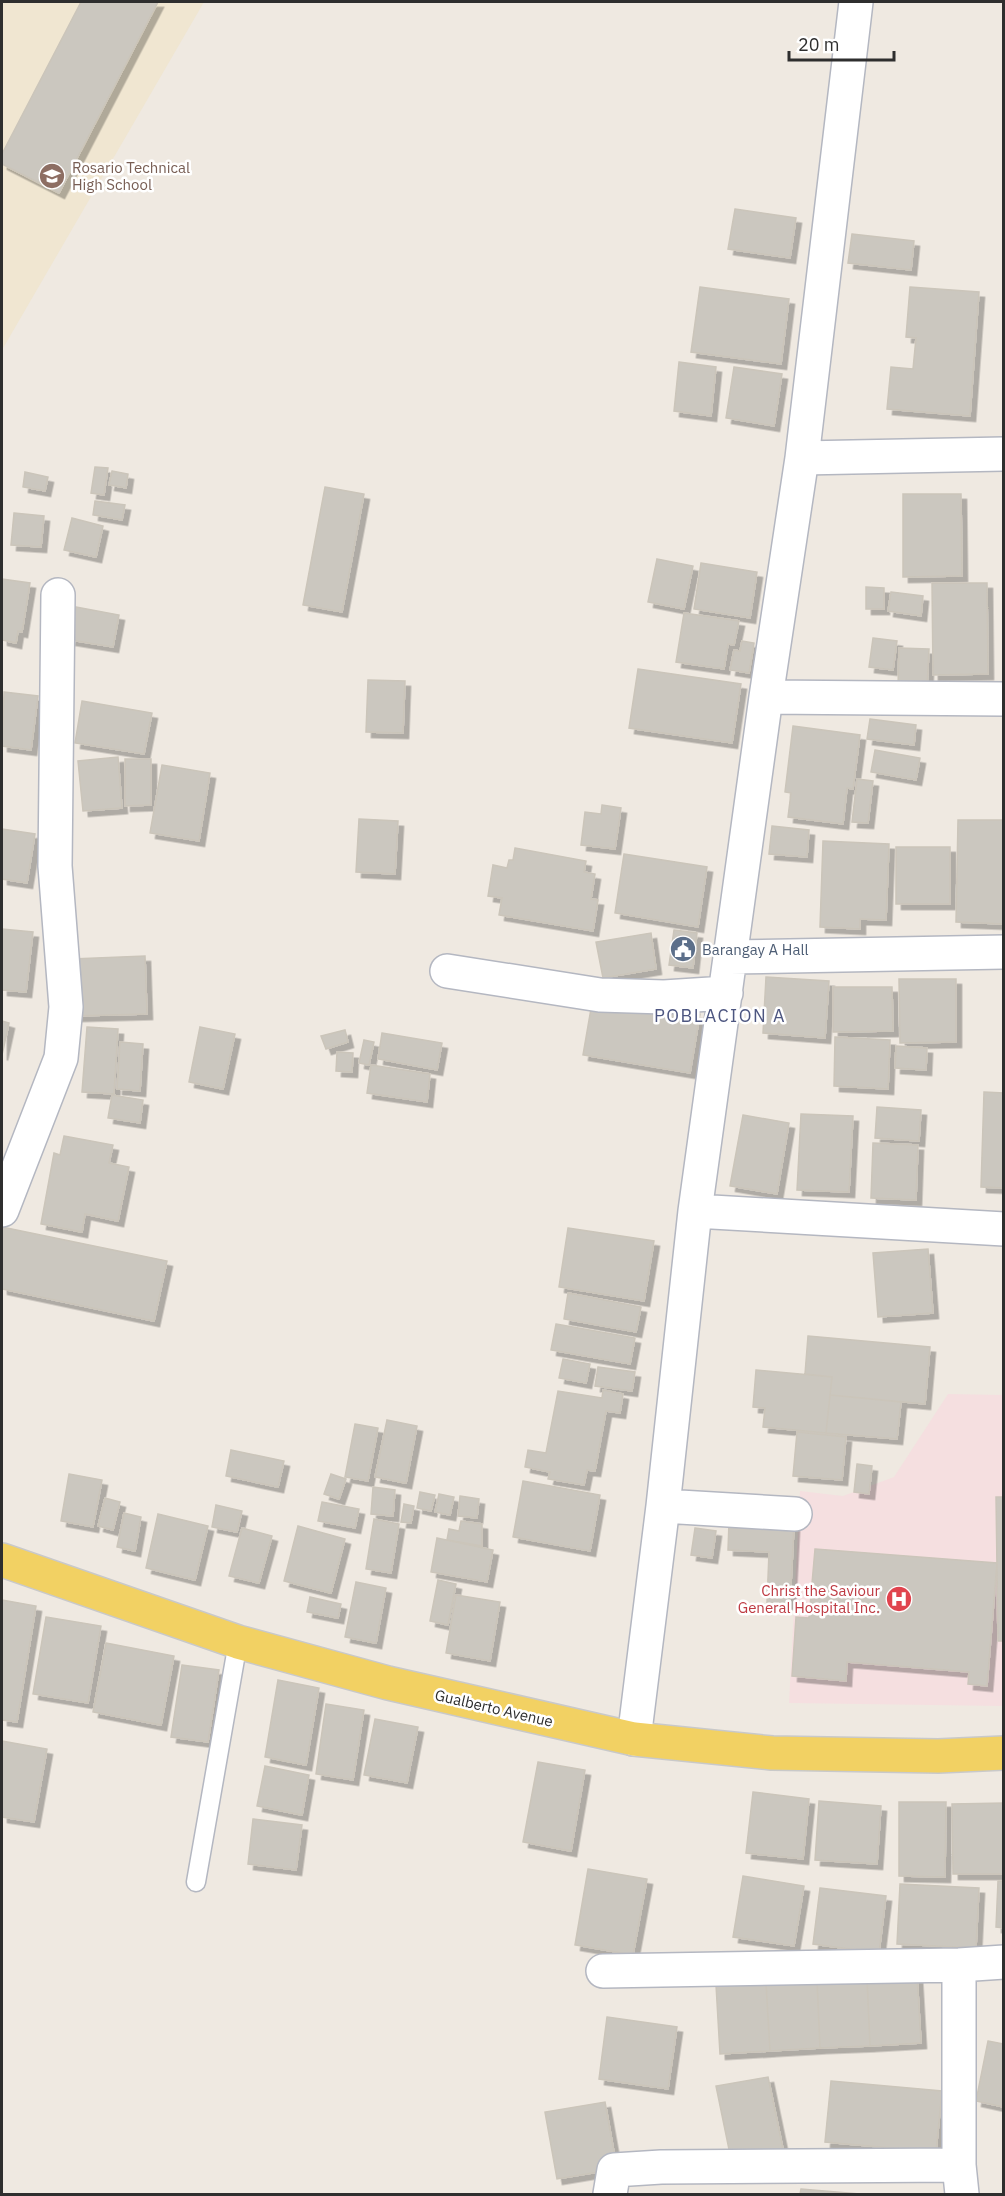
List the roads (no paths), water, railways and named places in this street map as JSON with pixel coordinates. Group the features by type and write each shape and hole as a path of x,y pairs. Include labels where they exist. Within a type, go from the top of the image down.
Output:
{"main road":[{"name":"Gualberto Avenue","path":"2,1560 238,1642 388,1683 634,1739 772,1753 938,1756 1004,1753"}],"street":[{"path":"634,1739 663,1506 695,1211 766,697 802,458 856,2"},
{"path":"802,458 1004,454"},
{"path":"2,1210 61,1058 65,1017 55,866 58,595"},
{"path":"766,697 1004,699"},
{"path":"730,957 1004,952"},
{"path":"447,971 600,995 664,998 726,993"},
{"path":"695,1211 1004,1229"},
{"path":"663,1506 795,1514"},
{"path":"603,1971 959,1965 1004,1962"},
{"path":"610,2194 614,2170 661,2167 961,2180 959,1965"}],"lane":[{"path":"196,1882 238,1642"}],"place":[{"name":"Rosario Technical High School","path":"52,176"},
{"name":"Barangay A Hall","path":"683,949"},
{"name":"Christ the Saviour General Hospital Inc.","path":"899,1599"}],"district":[{"name":"POBLACION A","path":"720,1015"}]}
